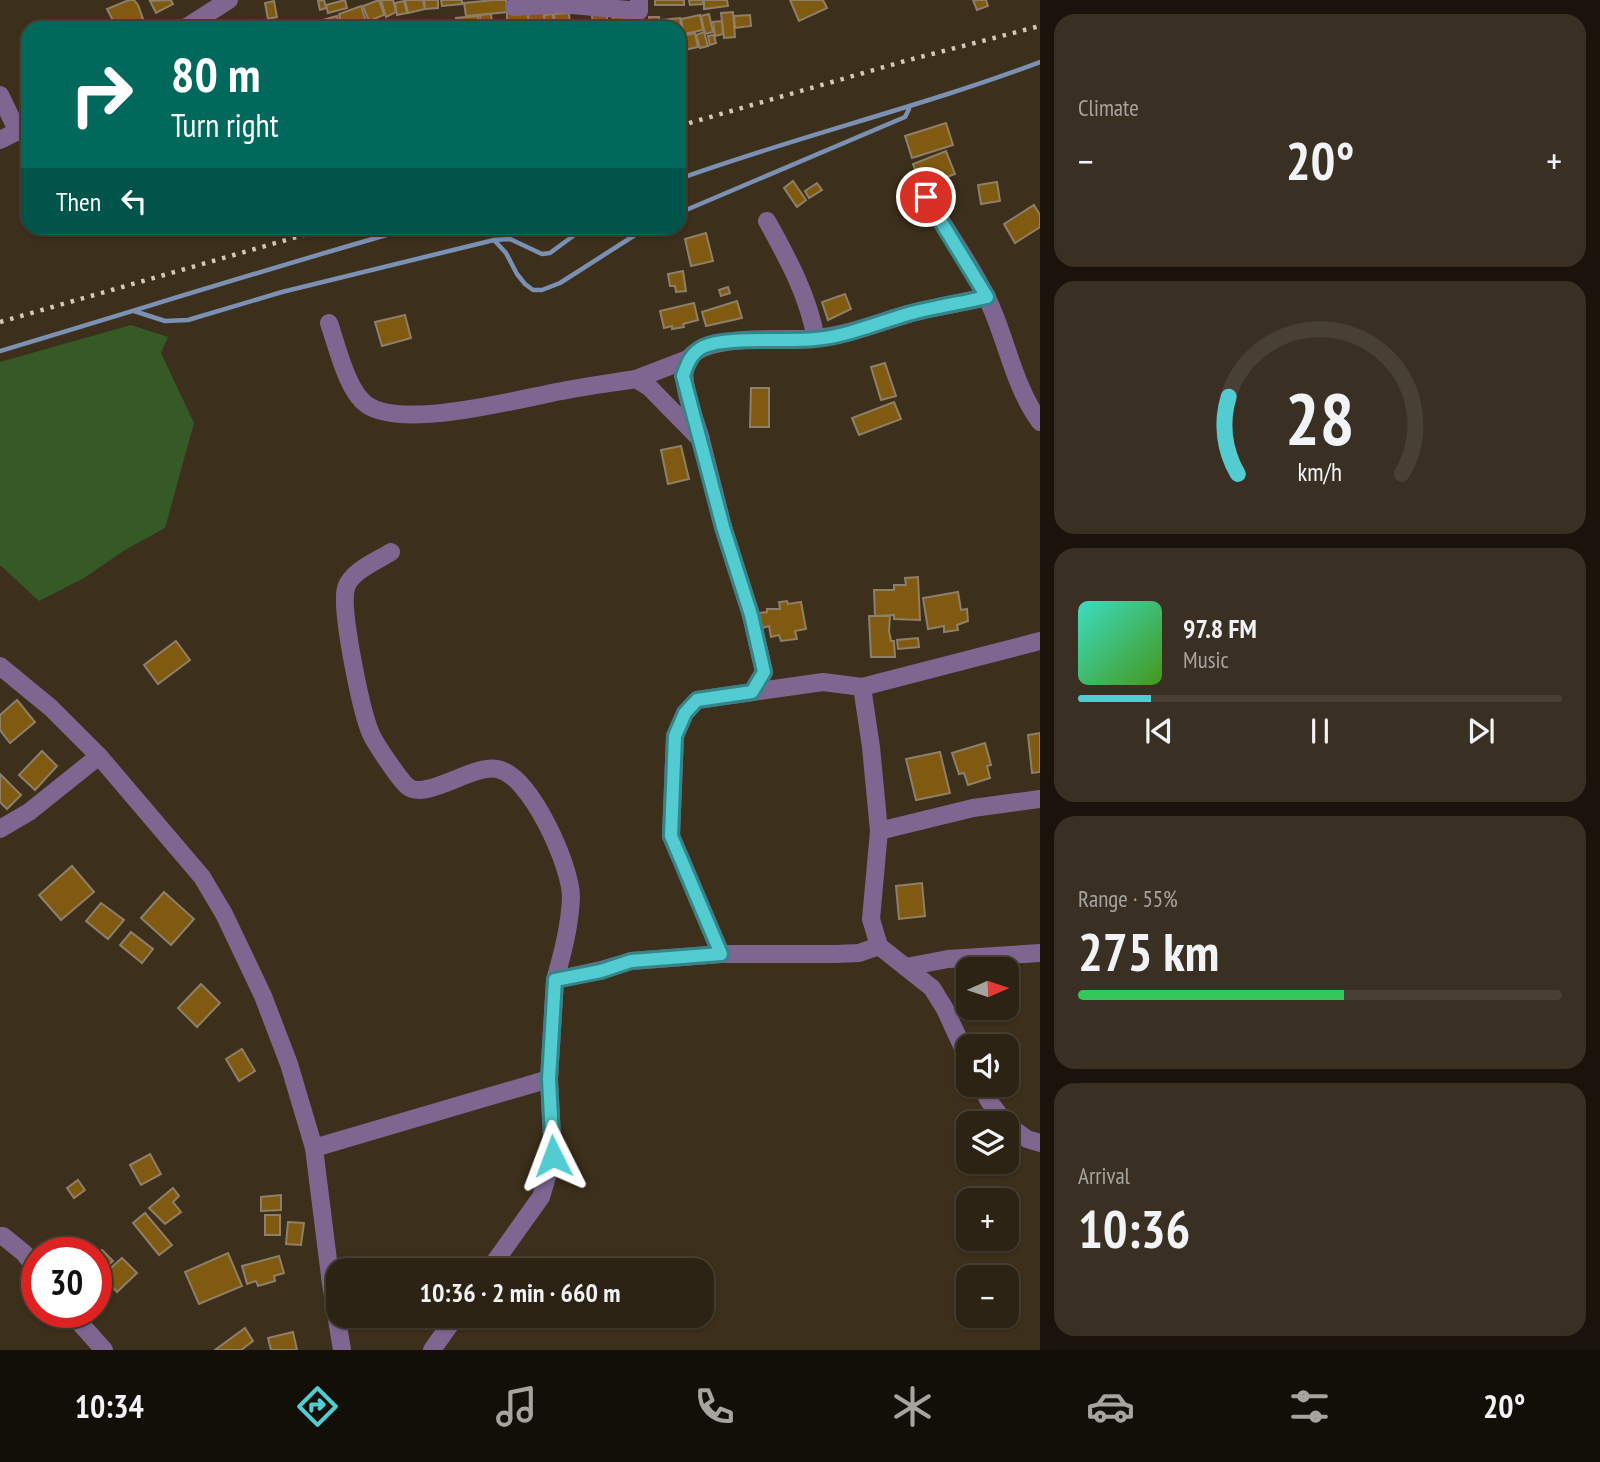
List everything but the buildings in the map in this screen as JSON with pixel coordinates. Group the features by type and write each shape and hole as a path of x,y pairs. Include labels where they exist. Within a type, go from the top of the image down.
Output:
{"street":[{"path":"196,21 229,0"},
{"path":"514,7 561,4 639,11 639,0"},
{"path":"0,95 21,126"},
{"path":"0,141 21,130"},
{"path":"926,197 987,297 1008,349 1018,384 1040,422"},
{"path":"767,220 798,277 812,316 816,339"},
{"path":"329,323 354,391 366,404 380,411 419,415 468,410 636,379 688,359 704,346 730,342 816,339 855,332 910,314 987,297"},
{"path":"688,359 683,376 723,527 751,615 764,672 752,692"},
{"path":"636,379 649,387 701,440"},
{"path":"391,552 357,573 346,587 347,620 357,681 371,735 408,788 419,791 474,771 494,768 507,771 527,791 566,866 571,895 566,942 555,980 549,1079 553,1156 541,1198 497,1258"},
{"path":"721,954 671,836 675,736 685,713 697,700 823,682 862,687 1040,641"},
{"path":"0,666 51,708 99,756 202,877 224,914 263,996 289,1064 314,1148 342,1350"},
{"path":"862,687 872,747 879,831 871,919 879,946 932,988 956,1034"},
{"path":"0,829 29,812 99,756"},
{"path":"879,831 973,808 1040,799"},
{"path":"555,980 601,971 631,961 721,954 859,953 879,946"},
{"path":"906,967 948,959 1040,953"},
{"path":"314,1148 549,1079"},
{"path":"1019,1133 1040,1143"},
{"path":"0,1236 21,1251"},
{"path":"84,1328 104,1350"},
{"path":"432,1350 448,1328"}],"green space":[{"path":"131,325 168,337 161,353 194,423 165,528 125,550 84,578 39,601 0,565 0,362"}],"waterway":[{"path":"686,177 1040,62"},
{"path":"686,210 905,117 909,109"},
{"path":"0,351 387,235"},
{"path":"134,311 165,321 188,320 282,292 494,240 510,239 542,254 550,253 574,235"},
{"path":"494,240 506,253 525,284 533,290 542,290 560,283 635,235"}],"railway":[{"path":"686,124 905,61 1040,26"},
{"path":"0,322 304,235"}],"route":[{"path":"553,1156 549,1079 555,980 601,971 631,961 721,954 671,836 675,736 685,713 697,700 752,692 764,672 751,615 723,527 683,376 688,359 704,346 835,336 910,314 987,297 926,197"}]}
